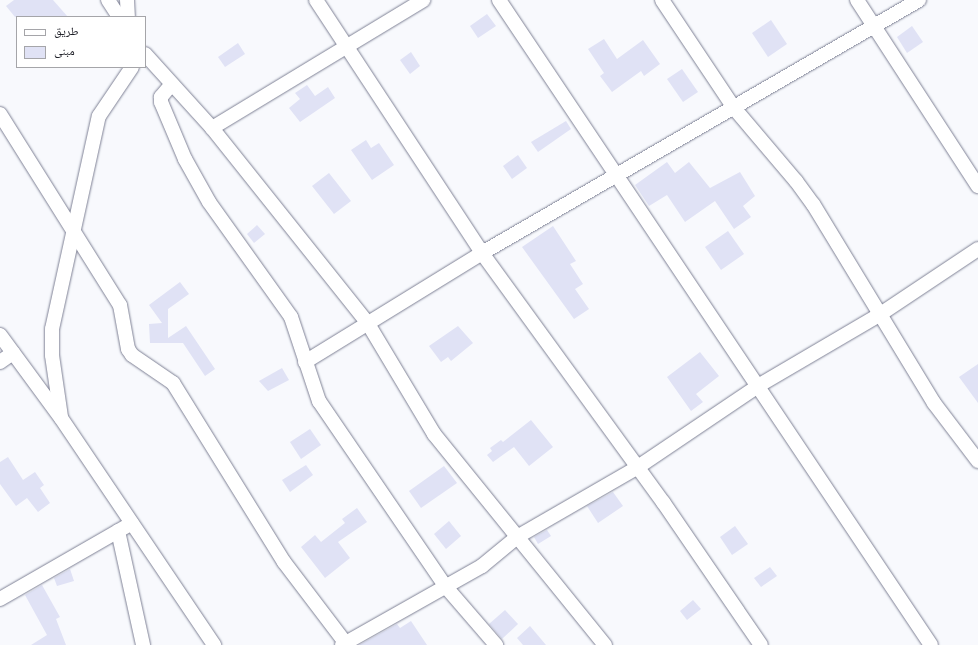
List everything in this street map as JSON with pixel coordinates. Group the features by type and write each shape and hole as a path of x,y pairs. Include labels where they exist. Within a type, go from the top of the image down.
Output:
{"street":[{"path":"108,0 117,16"},
{"path":"127,0 128,16"},
{"path":"316,0 482,253 638,467 761,645"},
{"path":"212,128 348,47 423,0"},
{"path":"499,0 931,645"},
{"path":"662,0 734,108 800,186 934,403 978,461"},
{"path":"857,0 978,186"},
{"path":"305,362 367,322 482,253 875,27 919,0"},
{"path":"146,55 171,85 212,128 367,322 434,434 605,645"},
{"path":"61,418 52,355 52,329 99,116 131,68"},
{"path":"171,85 160,97 185,159 209,202 291,317 319,401 446,587 496,645"},
{"path":"0,114 120,305 128,350 132,355 173,383 284,562 345,644 482,566 517,537 638,467 758,386 879,315 978,249"},
{"path":"0,335 61,418 214,645"},
{"path":"0,362 13,353"},
{"path":"0,598 132,523"},
{"path":"118,531 143,645"}],"building":[{"path":"14,0 53,0 67,16 15,17 6,6"},
{"path":"487,14 496,26 478,38 470,26"},
{"path":"771,20 787,44 768,57 752,33"},
{"path":"912,26 923,42 907,53 897,37"},
{"path":"604,39 617,59 643,40 660,64 644,76 641,71 612,92 600,76 604,73 588,49"},
{"path":"238,43 245,54 225,67 218,57"},
{"path":"411,52 420,66 410,74 400,60"},
{"path":"682,69 698,92 683,102 667,79"},
{"path":"307,85 315,96 328,87 335,98 300,122 289,108 300,99 295,93"},
{"path":"566,121 571,129 538,152 531,142"},
{"path":"366,140 371,148 379,143 394,165 372,180 351,150"},
{"path":"518,155 527,168 512,179 503,166"},
{"path":"667,162 675,173 689,162 710,188 740,172 755,196 743,206 751,217 734,229 715,201 685,222 667,195 649,206 635,185"},
{"path":"329,173 351,201 334,214 312,186"},
{"path":"257,225 265,234 254,243 247,234"},
{"path":"553,226 576,261 570,264 583,284 575,289 589,309 574,319 522,247"},
{"path":"728,231 744,254 721,270 705,247"},
{"path":"180,282 189,294 168,309 168,338 186,326 215,369 205,376 183,343 150,343 149,324 162,323 149,305"},
{"path":"458,326 473,343 451,361 448,357 441,362 429,346"},
{"path":"700,352 719,376 696,394 703,402 691,411 667,377"},
{"path":"978,364 978,403 959,377"},
{"path":"282,368 289,380 268,391 259,381"},
{"path":"531,420 553,447 529,466 514,447 493,462 487,455 492,451 490,448 501,440 503,442"},
{"path":"310,429 321,445 301,459 290,442"},
{"path":"8,457 23,480 35,472 44,485 40,488 50,503 38,512 27,498 16,506 0,484 0,462"},
{"path":"306,465 313,475 290,492 282,480"},
{"path":"444,466 457,483 421,508 409,491"},
{"path":"613,492 623,506 598,523 587,506"},
{"path":"357,508 367,522 338,542 350,558 325,578 301,547 315,535 321,542 345,523 342,519"},
{"path":"449,521 461,536 446,549 434,534"},
{"path":"735,526 748,544 732,555 720,537"},
{"path":"547,530 551,536 538,544 534,537"},
{"path":"770,567 777,576 761,587 754,578"},
{"path":"70,569 74,581 57,586 54,578"},
{"path":"42,585 60,617 56,619 66,645 31,645 47,635 25,595"},
{"path":"693,600 701,609 687,620 680,611"},
{"path":"505,610 518,624 502,639 489,624"},
{"path":"411,621 427,645 359,645 397,624 400,628"},
{"path":"530,626 546,645 523,645 517,638"}]}
